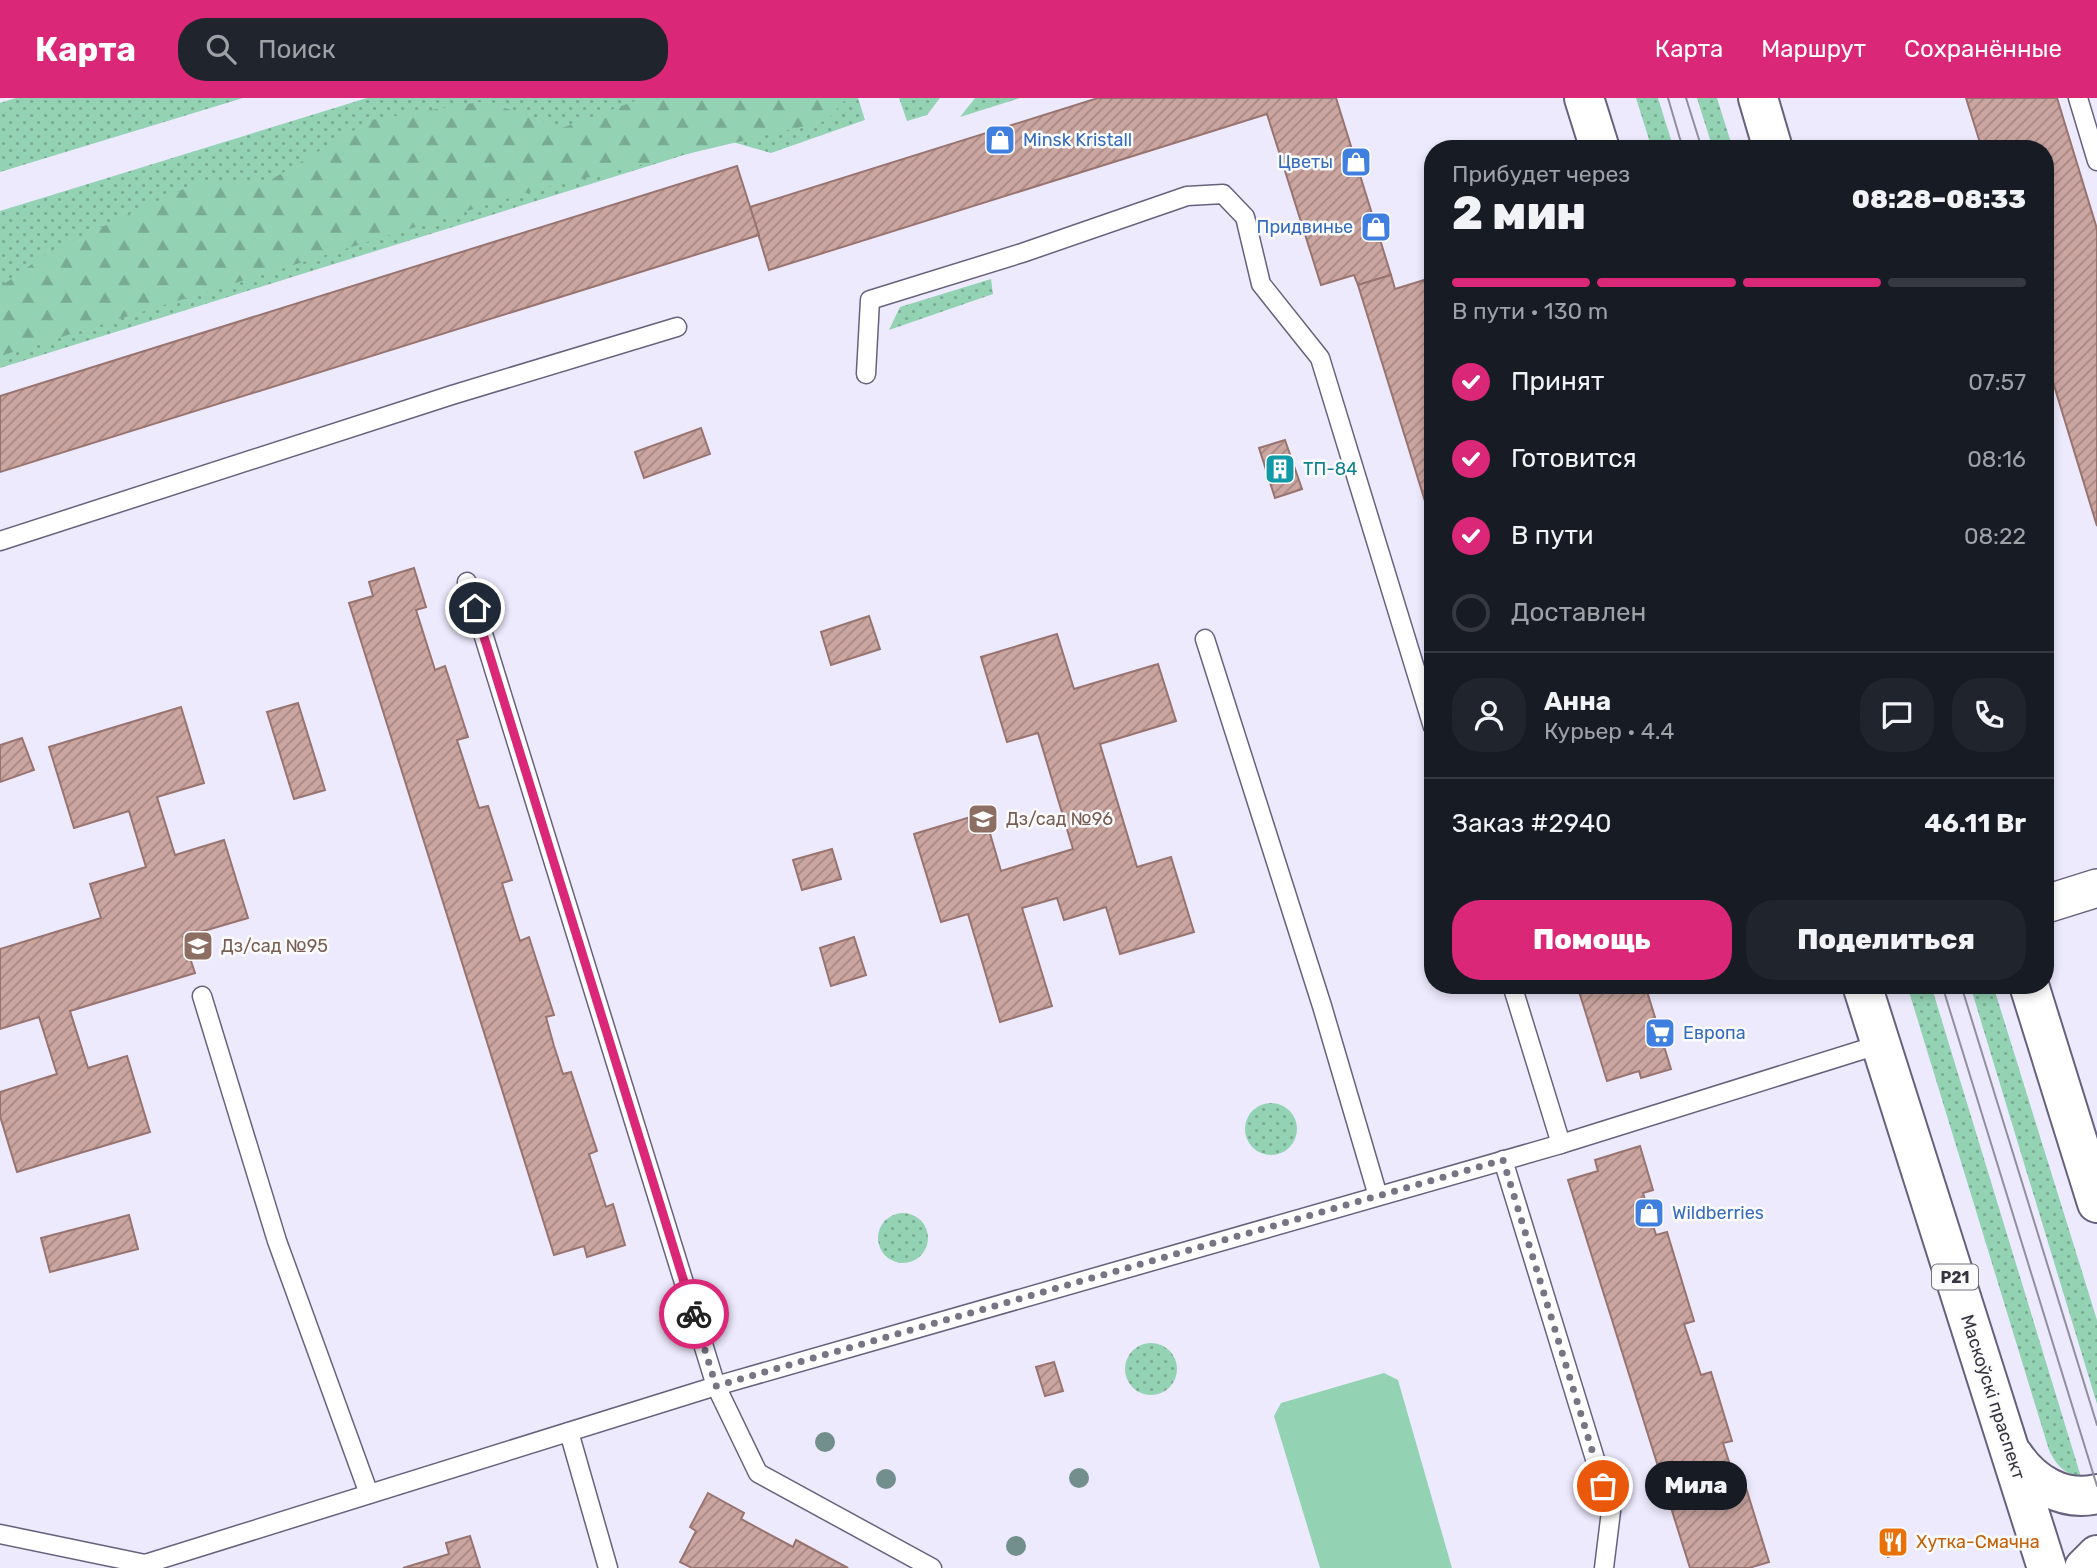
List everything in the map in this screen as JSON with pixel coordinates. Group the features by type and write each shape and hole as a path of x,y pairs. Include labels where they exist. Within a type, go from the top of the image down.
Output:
{"main road":[{"path":"1584,98 1597,140"},
{"path":"1758,98 1770,140"},
{"name":"Маскоўскі праспект","path":"1865,994 2047,1568"},
{"path":"2032,994 2097,1203"},
{"path":"2005,1435 2011,1453 2036,1481 2052,1490 2071,1495 2097,1494"},
{"path":"2084,1568 2097,1555"}],"street":[{"path":"2054,901 2097,888"}],"lane":[{"path":"2078,98 2097,161"},
{"path":"866,374 870,300 1022,253 1187,196 1223,194 1245,217 1261,284 1320,358 1424,698"},
{"path":"0,541 453,395 677,327"},
{"path":"467,582 716,1386 758,1473 932,1568"},
{"path":"1205,639 1378,1196"},
{"path":"1515,994 1561,1144"},
{"path":"202,996 277,1241 369,1494"},
{"path":"0,1534 138,1566 716,1386 1561,1144 1881,1044"},
{"path":"1503,1160 1611,1511 1604,1568"},
{"path":"569,1432 608,1568"}],"green space":[{"path":"16,98 243,98 0,172 0,103"},
{"path":"367,98 858,98 865,120 771,153 729,141 0,368 0,211"},
{"path":"643,98 847,98 826,121 535,190 0,356 0,287 50,251 196,183 269,181 371,120 485,101 562,128"},
{"path":"899,98 940,98 927,115 907,121"},
{"path":"975,98 1020,98 960,117"},
{"path":"1636,98 1658,98 1671,140 1649,140"},
{"path":"1697,98 1717,98 1730,140 1710,140"},
{"path":"991,279 993,294 889,330 900,307"},
{"path":"1910,994 1934,994 2081,1477 2061,1468 2049,1450"},
{"path":"1973,994 1996,994 2097,1320 2097,1404"},
{"path":"1271,1103 1281,1105 1289,1111 1295,1119 1295,1139 1289,1147 1281,1153 1271,1155 1261,1153 1253,1147 1247,1139 1245,1129 1247,1119 1253,1111 1261,1105"},
{"path":"893,1214 913,1214 927,1228 927,1248 913,1262 893,1262 879,1248 879,1228"},
{"path":"1151,1343 1161,1345 1169,1351 1175,1359 1175,1379 1169,1387 1161,1393 1151,1395 1141,1393 1133,1387 1127,1379 1125,1369 1127,1359 1133,1351 1141,1345"},
{"path":"1384,1373 1398,1380 1452,1568 1320,1568 1274,1416 1281,1403"}],"building":[{"path":"1098,98 1336,98 1391,275 1358,285 1354,275 1321,285 1267,114 769,270 750,207"},
{"path":"1966,98 2057,98 2097,229 2097,526 2054,385 2054,140 1979,140"},
{"path":"737,166 759,235 0,472 0,396"},
{"path":"1391,275 1395,289 1424,280 1424,498 1358,285"},
{"path":"701,428 710,454 644,478 635,452"},
{"name":"ТП-84","path":"1285,440 1302,489 1275,498 1259,448"},
{"path":"414,568 426,607 416,610 435,670 445,666 468,737 457,740 479,808 488,806 512,880 502,883 510,909 520,941 529,937 554,1015 546,1017 554,1046 563,1074 571,1072 597,1151 589,1154 606,1207 613,1204 625,1245 587,1257 584,1246 554,1255 349,603 373,596 369,582"},
{"path":"869,616 880,649 831,665 821,632"},
{"path":"1057,634 1074,689 1158,664 1176,721 1100,744 1137,867 1171,857 1194,932 1120,954 1106,907 1064,920 1057,898 1022,908 1052,1006 1000,1022 968,914 941,922 914,834 984,813 1001,871 1073,849 1038,733 1007,742 981,657"},
{"path":"298,703 325,790 294,799 267,712"},
{"path":"181,707 204,783 157,797 175,855 224,840 248,918 183,937 195,973 70,1011 88,1068 127,1056 150,1132 17,1172 0,1116 0,1092 57,1074 39,1017 0,1029 0,949 101,918 90,884 146,867 129,811 74,828 49,747"},
{"path":"22,738 34,770 0,782 0,745"},
{"path":"832,849 841,879 802,890 793,860"},
{"path":"854,937 866,975 831,986 820,948"},
{"path":"1580,994 1648,994 1671,1069 1641,1078 1639,1071 1607,1081"},
{"path":"1640,1146 1653,1190 1643,1193 1656,1235 1667,1232 1694,1321 1684,1324 1701,1375 1711,1372 1732,1441 1723,1443 1738,1490 1746,1488 1769,1562 1749,1568 1690,1568 1568,1180 1598,1171 1595,1160"},
{"path":"129,1215 138,1249 50,1272 41,1238"},
{"path":"1054,1362 1063,1391 1045,1396 1036,1367"},
{"path":"708,1493 744,1513 741,1519 793,1547 796,1540 848,1568 692,1568 680,1562 696,1531 690,1527"},
{"name":"Хутка-Смачна","path":"1898,1528 1905,1551 1888,1557 1881,1533"},
{"path":"470,1536 480,1568 403,1568 449,1554 446,1543"}],"tram line":[{"path":"1668,98 1680,140"},
{"path":"1686,98 1699,140"},
{"path":"1945,994 2097,1486"},
{"path":"1964,994 2097,1425"}],"way so far":[{"path":"694,1314 716,1386 1503,1160 1603,1486"}],"place":[{"name":"Minsk Kristall","path":"1000,140"},
{"name":"Цветы","path":"1356,162"},
{"name":"Придвинье","path":"1376,227"},
{"name":"ТП-84","path":"1280,469"},
{"name":"Дз/сад №96","path":"983,819"},
{"name":"Дз/сад №95","path":"198,946"},
{"name":"Европа","path":"1660,1033"},
{"name":"Wildberries","path":"1649,1213"},
{"name":"Мила","path":"1603,1486"},
{"name":"Хутка-Смачна","path":"1893,1542"}],"route":[{"path":"475,608 694,1314"}]}
